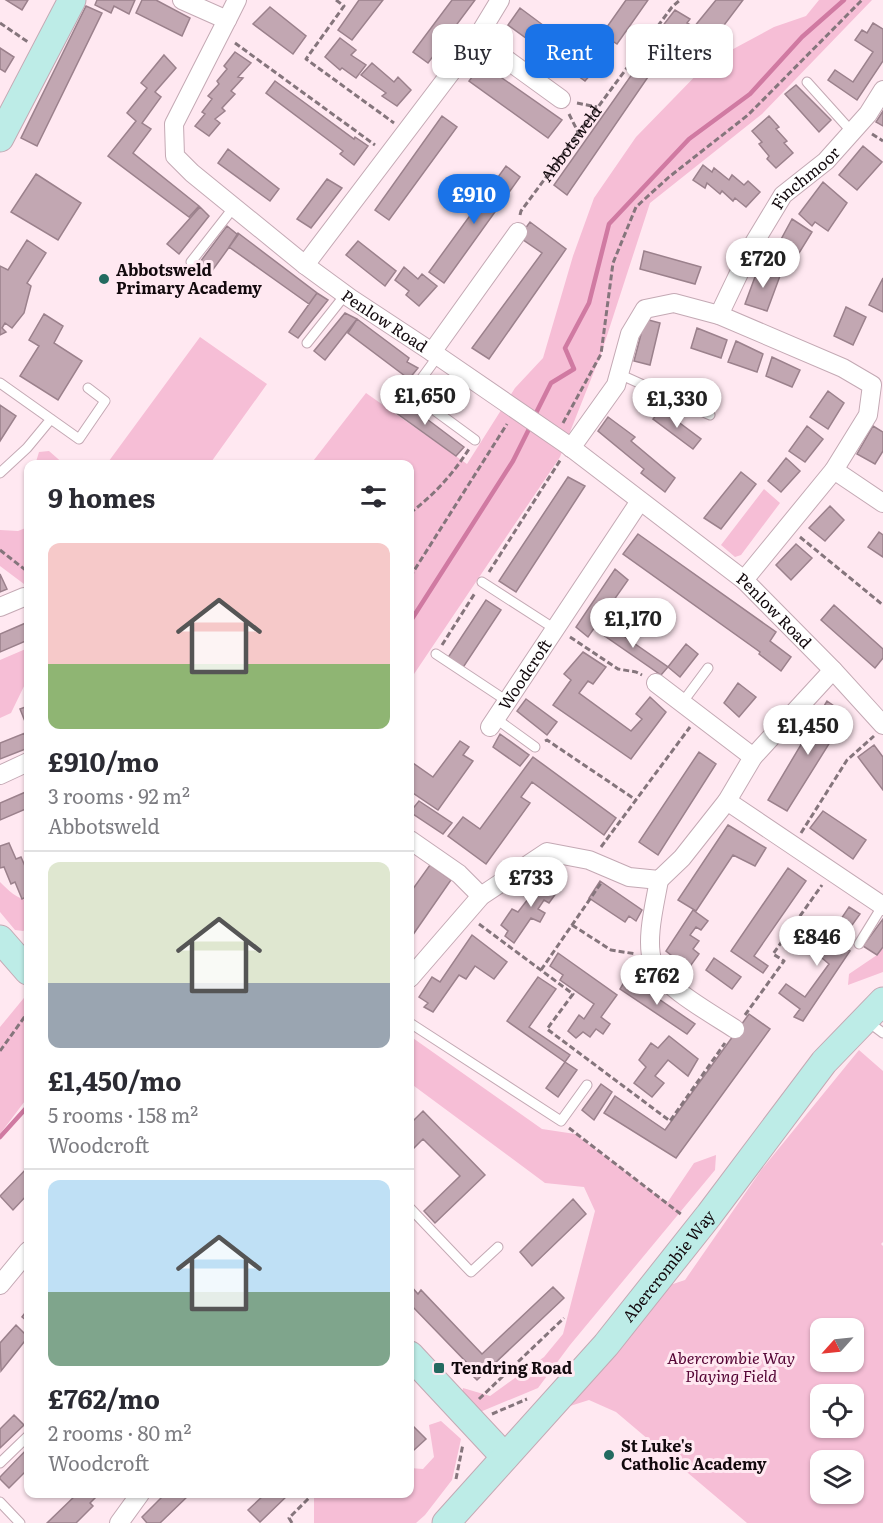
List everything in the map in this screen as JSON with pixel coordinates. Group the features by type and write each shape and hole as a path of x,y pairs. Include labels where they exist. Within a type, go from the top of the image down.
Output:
{"street":[{"path":"0,138 72,0"},
{"path":"182,0 224,26 237,0"},
{"path":"485,24 500,0"},
{"name":"Penlow Road","path":"224,26 174,124 175,156 192,173 345,295 565,444 744,580 833,670 881,729"},
{"name":"Abbotsweld","path":"513,64 561,99"},
{"path":"305,265 447,78"},
{"name":"Finchmoor","path":"719,315 751,248 783,195 826,161 868,114 883,90"},
{"path":"435,354 518,232"},
{"path":"565,444 616,385 630,333 645,309 674,303 719,315 843,368 878,380 868,415 834,470 744,580"},
{"path":"834,470 883,503"},
{"name":"Woodcroft","path":"492,723 640,501"},
{"path":"0,607 24,597"},
{"path":"735,1029 670,985 653,963 650,939 658,880 682,858 727,801 753,757 833,670"},
{"path":"656,683 753,757"},
{"path":"0,775 24,764"},
{"path":"727,801 883,905"},
{"path":"414,843 459,874 481,896"},
{"path":"414,973 481,896 548,852 591,861 629,877 658,880"},
{"path":"0,939 24,965"},
{"name":"Abercrombie Way","path":"446,1523 606,1345 709,1215 824,1062 877,1018"},
{"path":"0,1285 24,1256"},
{"path":"414,1362 505,1457"},
{"path":"119,1523 137,1498"}],"lane":[{"path":"807,82 852,132"},
{"path":"191,262 234,207"},
{"path":"307,343 345,295"},
{"path":"435,354 411,393 475,440"},
{"path":"619,374 710,415"},
{"path":"0,383 79,439 105,401 88,388"},
{"path":"0,473 27,448 51,419"},
{"path":"482,582 555,628"},
{"path":"436,654 507,701"},
{"path":"682,703 708,668"},
{"path":"492,723 535,747"},
{"path":"859,944 883,905"},
{"path":"414,1026 561,1121 587,1085"},
{"path":"414,1212 471,1272 498,1247"},
{"path":"0,1463 24,1440"},
{"path":"0,1502 20,1523"}],"path":[{"path":"336,0 344,6 306,59 406,132"},
{"name":"Abbotsweld","path":"518,232 521,211 672,7 680,0"},
{"path":"436,654 565,444 601,354 614,263 636,207 669,177 748,115 862,0"},
{"path":"0,23 45,52"},
{"path":"224,26 389,155"},
{"path":"561,99 597,107"},
{"path":"561,99 579,133"},
{"path":"414,571 516,410"},
{"path":"414,510 425,502 446,479 475,440"},
{"path":"787,527 883,605"},
{"path":"0,549 24,569"},
{"path":"555,628 618,669 636,672 656,683"},
{"path":"591,861 699,716"},
{"path":"793,845 847,760 881,729"},
{"path":"535,747 547,740 636,800"},
{"path":"541,970 610,869"},
{"path":"466,914 573,994 547,1029 670,1121 783,961 773,954 832,871"},
{"path":"572,925 611,950 652,957"},
{"path":"0,1051 24,1018"},
{"path":"561,1121 682,1215"},
{"path":"471,1406 564,1318"},
{"path":"483,1418 535,1396"},
{"path":"456,1481 465,1437"},
{"path":"292,1523 289,1518 309,1498"}],"green space":[{"path":"819,0 872,0 762,114 650,203 601,354 560,457 414,674 414,460 314,460 366,393 467,464 515,388 543,358 573,256 594,198 636,137 693,78 733,78 733,49 774,27 806,16"},
{"path":"200,337 267,384 213,460 110,460"},
{"path":"49,451 59,460 37,460 39,452"},
{"path":"764,489 780,503 741,555 735,557 721,545"},
{"path":"24,529 24,584 0,566 0,530 18,531"},
{"path":"24,650 24,686 11,713 0,718 0,660"},
{"path":"0,882 16,896 24,899 24,930 15,930 0,912"},
{"path":"883,946 883,972 848,985 849,974 877,955"},
{"path":"24,998 24,1102 0,1134 0,1027"},
{"path":"414,1039 542,1129 575,1134 667,1203 694,1163 716,1155 715,1170 570,1345 538,1388 480,1412 461,1398 463,1388 490,1396 544,1357 563,1334 595,1211 584,1187 545,1183 414,1086"},
{"name":"Abercrombie Way Playing Field","path":"859,1050 883,1071 883,1242 881,1244 883,1246 883,1523 747,1523 616,1412 589,1400 570,1406 670,1285 685,1280 762,1169"},
{"path":"441,1421 461,1439 452,1480 416,1523 314,1523 314,1498 414,1498 414,1468 423,1469 434,1457 429,1425"}],"building":[{"path":"6,0 28,0 22,10"},
{"path":"97,0 135,0 129,14 114,6 111,13 95,5"},
{"path":"142,0 156,0 190,18 182,36 136,13"},
{"path":"359,0 383,0 352,40 338,30"},
{"path":"452,0 475,0 457,24 434,24"},
{"path":"626,0 648,0 631,24 626,24 626,31 617,44 614,42 614,24 609,24"},
{"path":"716,0 743,0 725,24 696,24"},
{"path":"86,6 102,13 37,146 21,138"},
{"path":"270,7 306,36 293,54 253,24"},
{"path":"520,8 542,24 525,24 525,37 513,29 513,24 509,24"},
{"path":"675,10 690,19 687,23 689,24 664,24"},
{"path":"873,23 883,29 883,61 857,100 828,80 835,70 853,82 873,52 855,40 862,30 867,33"},
{"path":"432,27 432,58 428,63 413,52"},
{"path":"340,38 356,50 351,55 366,65 356,78 342,68 340,70 325,57"},
{"path":"0,48 14,57 5,72 0,69"},
{"path":"235,52 251,63 238,77 243,78 231,91 235,94 222,108 225,111 215,119 220,123 209,136 195,126 205,114 202,112 212,99 208,96 219,84 217,81 227,69 224,66"},
{"path":"164,55 176,68 155,92 161,97 142,123 151,129 133,153 199,206 189,217 108,156 136,121 127,113 147,88 141,83"},
{"path":"372,63 394,82 398,77 411,90 397,106 382,96 386,93 361,75"},
{"path":"471,78 502,78 562,120 548,138 469,81"},
{"path":"629,78 647,78 567,195 554,185"},
{"path":"275,81 354,139 355,137 368,146 354,165 340,154 343,151 266,93"},
{"path":"796,85 831,120 819,132 785,94"},
{"path":"883,111 883,126 876,122"},
{"path":"442,116 457,127 389,220 375,210"},
{"path":"769,116 779,127 776,129 787,141 784,143 793,153 776,168 767,159 769,156 759,144 762,142 752,131"},
{"path":"863,146 882,162 857,190 839,175"},
{"path":"228,149 279,189 270,201 218,163"},
{"path":"703,165 712,172 714,168 729,180 732,175 744,185 748,181 760,192 746,207 735,198 733,201 722,191 720,194 707,183 705,188 693,180"},
{"path":"506,166 520,177 444,283 429,272"},
{"path":"36,174 81,203 58,240 11,212"},
{"path":"327,179 342,188 311,228 297,219"},
{"path":"823,182 847,203 828,231 815,222 812,226 799,214"},
{"path":"200,207 209,216 179,254 167,244"},
{"path":"792,219 812,232 791,266 772,256"},
{"path":"530,222 566,249 489,359 472,348 542,253 519,237"},
{"path":"227,226 238,235 209,275 197,266"},
{"path":"238,233 317,293 309,304 229,247"},
{"path":"27,240 46,253 27,283 31,286 24,313 12,328 5,323 2,328 6,332 0,335 0,266 8,270"},
{"path":"358,241 396,271 385,286 346,255"},
{"path":"644,251 701,267 695,284 640,269"},
{"path":"759,266 780,276 767,311 745,304"},
{"path":"404,267 418,279 422,274 437,286 419,306 406,295 409,291 395,280"},
{"path":"883,278 883,312 869,305"},
{"path":"317,293 328,300 298,338 289,332"},
{"path":"846,307 866,317 853,345 834,336"},
{"path":"345,313 357,319 325,360 314,351"},
{"path":"44,314 63,326 54,343 82,361 58,400 20,376 39,346 29,340"},
{"path":"357,319 409,358 407,362 418,368 409,379 348,333"},
{"path":"645,319 660,323 650,365 634,361"},
{"path":"697,328 727,340 721,358 691,348"},
{"path":"736,341 763,354 757,372 728,362"},
{"path":"772,357 800,370 792,387 766,376"},
{"path":"828,391 844,403 828,429 810,417"},
{"path":"395,395 464,447 456,456 388,407"},
{"path":"0,405 16,416 0,441"},
{"path":"661,409 701,439 693,449 653,419"},
{"path":"608,417 635,437 631,441 675,478 665,492 641,473 644,469 598,431"},
{"path":"807,426 823,439 805,462 789,451"},
{"path":"873,426 883,432 883,451 875,464 857,454"},
{"path":"786,458 800,471 781,492 768,481"},
{"path":"741,472 756,484 721,529 704,518"},
{"path":"568,477 585,486 516,592 499,581"},
{"path":"830,506 844,520 825,541 809,528"},
{"path":"879,532 883,535 883,557 868,547"},
{"path":"638,534 776,632 770,641 791,657 781,671 759,654 760,652 623,554"},
{"path":"796,544 812,558 791,580 776,565"},
{"path":"615,569 628,580 588,637 576,627"},
{"path":"0,574 7,589 0,592"},
{"path":"486,600 501,610 462,669 447,659"},
{"path":"834,605 883,649 883,658 875,668 821,620"},
{"path":"605,623 668,667 661,675 599,632"},
{"path":"24,624 24,642 0,652 0,634"},
{"path":"686,644 698,654 680,677 668,667"},
{"path":"583,652 606,667 593,684 588,681 579,693 631,731 642,719 636,714 650,697 666,712 631,759 553,705 571,680 564,674"},
{"path":"738,683 756,697 739,717 724,703"},
{"path":"526,699 557,722 547,735 517,711"},
{"path":"827,701 847,715 787,811 768,800"},
{"path":"24,708 24,719 20,709"},
{"path":"24,733 24,750 0,759 0,743"},
{"path":"500,734 529,755 520,766 493,747"},
{"path":"460,741 469,747 463,755 473,761 438,810 414,794 414,764 433,777"},
{"path":"874,745 883,757 883,790 858,757"},
{"path":"699,752 716,764 658,855 639,842"},
{"path":"533,757 616,818 604,835 532,782 521,797 530,803 486,864 448,836 463,817 480,829"},
{"path":"24,793 24,810 0,820 0,803"},
{"path":"419,801 452,823 443,834 414,815 414,807"},
{"path":"823,811 866,840 853,859 810,828"},
{"path":"728,825 766,848 755,866 733,855 696,911 678,900"},
{"path":"9,843 16,859 21,857 24,864 24,898 22,899 15,882 11,884 4,867 0,868 0,846"},
{"path":"430,865 451,880 414,933 414,887"},
{"path":"788,868 806,881 754,956 768,966 763,973 731,951"},
{"path":"548,873 562,885 549,903 544,900 538,909 545,913 540,922 531,918 514,943 505,936 508,931 501,925 512,909 518,912"},
{"path":"600,881 642,910 636,921 629,916 625,922 589,898"},
{"path":"849,907 860,914 845,935 835,928"},
{"path":"693,910 708,921 701,930 696,927 690,935 699,941 693,949 699,954 686,972 670,960 672,956 666,951"},
{"path":"808,919 850,951 803,1021 794,1017 800,1009 779,993 786,984 805,997 829,964 796,936"},
{"path":"883,919 883,947 877,955 863,946"},
{"path":"472,935 507,962 494,979 475,966 466,979 459,975 433,1012 424,1007 428,1003 419,997 432,977 440,982"},
{"path":"558,953 617,995 601,1017 610,1024 603,1034 596,1029 590,1037 583,1032 576,1038 568,1031 579,1015 584,1019 594,1004 560,980 563,975 550,966"},
{"path":"714,958 741,977 732,989 706,970"},
{"path":"538,977 556,989 529,1027 570,1055 565,1062 507,1021"},
{"path":"627,977 695,1024 687,1034 620,989"},
{"path":"749,1014 770,1029 676,1158 604,1113 615,1096 665,1130"},
{"path":"669,1036 698,1059 688,1076 668,1060 655,1076 664,1083 652,1097 634,1083 646,1067 639,1060 651,1043 658,1048"},
{"path":"565,1062 577,1070 558,1097 546,1088"},
{"path":"601,1084 612,1092 594,1120 582,1110"},
{"path":"423,1111 485,1175 435,1223 424,1211 460,1176 423,1139 414,1148 414,1120"},
{"path":"24,1171 24,1198 13,1210 0,1196"},
{"path":"573,1199 586,1214 532,1266 520,1252"},
{"path":"553,1287 564,1298 477,1380 467,1370 471,1367 414,1308 414,1290 418,1294 421,1290 482,1354"},
{"path":"16,1325 24,1333 24,1342 1,1371 0,1343"},
{"path":"14,1415 24,1425 0,1448 0,1429"},
{"path":"414,1427 426,1439 414,1450"},
{"path":"24,1452 24,1473 9,1488 0,1477"},
{"path":"73,1498 95,1498 90,1503 93,1506 76,1523 47,1523"},
{"path":"161,1498 186,1498 160,1523 147,1523 142,1517"},
{"path":"261,1498 285,1498 260,1522 248,1510"}],"waterway":[{"path":"534,417 551,383 574,369 565,348 589,303 609,224 689,139 750,94 802,37 844,0"},
{"path":"414,616 513,461 531,425"},
{"path":"0,1137 24,1110"}],"place":[{"name":"Abbotsweld Primary Academy","path":"104,279"},
{"name":"Tendring Road","path":"439,1368"},
{"name":"St Luke's Catholic Academy","path":"609,1455"}]}
